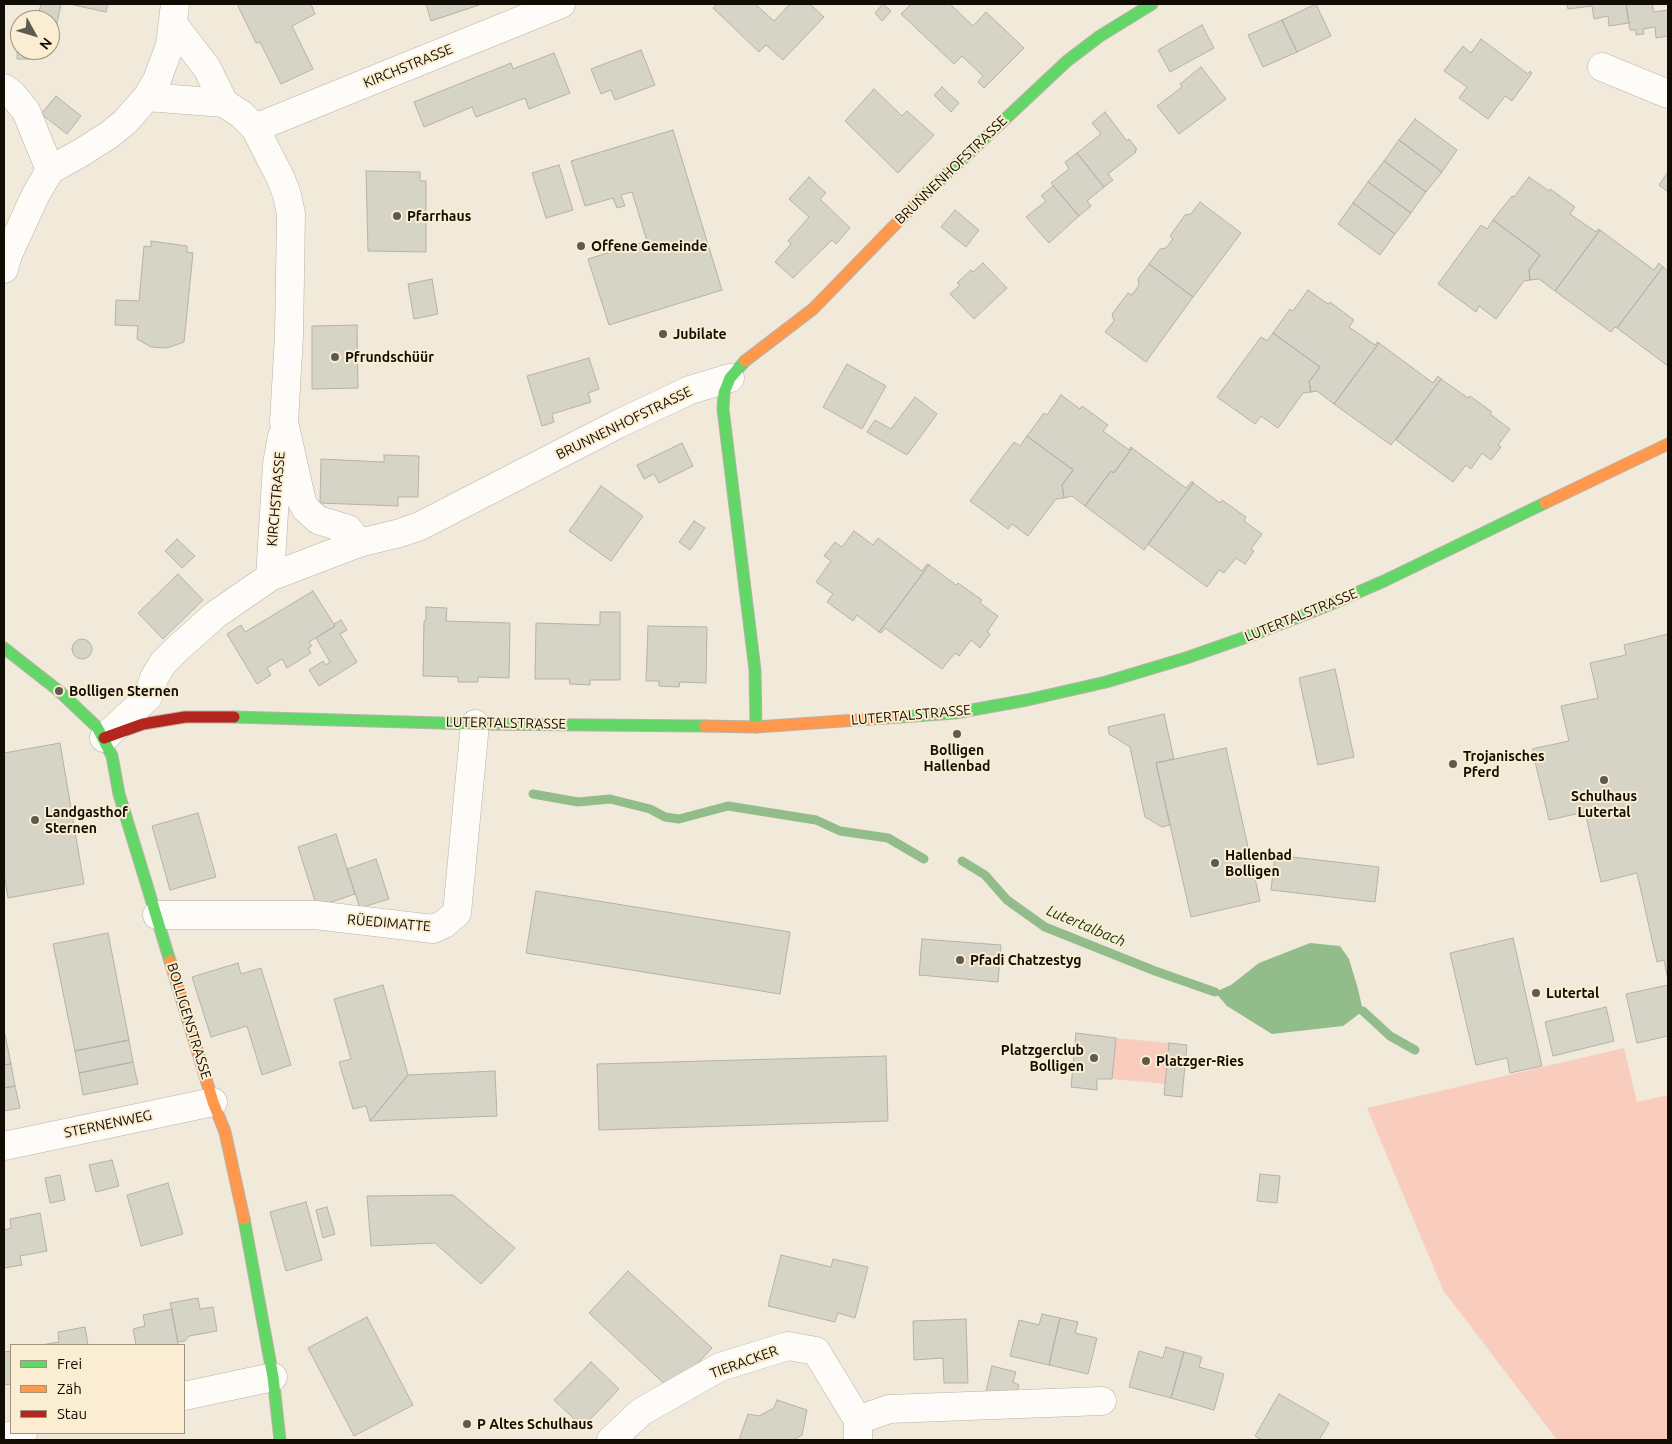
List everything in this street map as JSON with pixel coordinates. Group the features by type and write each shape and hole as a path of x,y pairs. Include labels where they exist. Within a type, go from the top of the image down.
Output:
{"street":[{"name":"KIRCHSTRASSE","path":"254,128 561,4"},
{"name":"BRUNNENHOFSTRASSE","path":"104,738 148,697 158,671 176,650 215,615 270,577 359,543 420,526 626,420 690,390 730,378 747,359 813,309 933,185 1067,61 1100,36 1152,4"},
{"path":"4,269 8,255 36,194 50,170 108,136 125,122 148,97 165,62 175,14"},
{"path":"175,14 208,68 224,103"},
{"path":"1602,67 1668,94"},
{"path":"4,88 12,94 26,111 50,170"},
{"name":"KIRCHSTRASSE","path":"148,97 224,103 242,114 254,128 285,187 291,214 289,336 284,422 277,464 270,577"},
{"path":"730,378 724,393 723,409 755,670 756,727"},
{"name":"KIRCHSTRASSE","path":"284,422 302,502 306,509 318,520 348,530 359,543"},
{"name":"LUTERTALSTRASSE","path":"104,738 143,724 185,717 270,717 476,724 756,727 955,713 1027,700 1106,682 1186,658 1324,607 1668,444"},
{"name":"BOLLIGENSTRASSE","path":"4,648 80,710 97,727 112,756 119,794 213,1102 224,1132 240,1196 273,1377 280,1440"},
{"name":"RÜEDIMATTE","path":"157,915 315,915 433,929 444,924 457,914 476,724"},
{"name":"STERNENWEG","path":"4,1146 213,1102"},
{"name":"TIERACKER","path":"611,1440 641,1412 720,1367 788,1346 816,1351 858,1430 889,1409 1102,1401"},
{"path":"185,1396 273,1377"},
{"path":"4,1437 18,1434"}],"shaded area":[{"path":"1310,943 1340,946 1349,959 1363,1011 1343,1026 1272,1034 1227,1006 1215,992 1231,985 1259,963"},
{"name":"Platzger-Ries","path":"1116,1038 1180,1044 1176,1085 1112,1079"},
{"path":"1624,1048 1637,1102 1668,1095 1668,1440 1557,1440 1443,1290 1367,1108"}],"building":[{"path":"41,4 61,4 60,10 40,10"},
{"path":"69,4 108,4 106,12"},
{"path":"237,4 311,4 315,14 292,26 313,69 281,84 260,42 256,43"},
{"path":"426,4 478,4 479,5 431,21"},
{"path":"717,4 755,4 774,21 790,4 810,4 824,17 783,60 766,45 759,52 713,8"},
{"path":"883,4 891,11 882,21 875,13"},
{"path":"911,4 950,4 973,26 986,12 1024,48 984,88 978,82 983,76 962,56 954,64 901,14"},
{"path":"1316,4 1331,36 1297,52 1282,20"},
{"path":"1567,4 1626,4 1629,23 1609,26 1608,16 1594,19 1592,6 1568,9"},
{"path":"1626,4 1652,4 1654,12 1668,10 1668,36 1656,38 1655,27 1643,29 1644,34 1636,35 1636,30 1630,30"},
{"path":"1282,20 1297,52 1263,67 1248,35"},
{"path":"1202,25 1214,48 1170,72 1158,50"},
{"path":"1481,39 1528,74 1530,71 1532,73 1512,101 1505,96 1488,119 1459,98 1467,87 1444,71 1463,46 1471,53"},
{"path":"641,50 655,85 615,100 611,90 601,94 591,69"},
{"path":"554,53 570,93 529,109 525,98 476,117 472,107 424,127 414,102 511,63 513,69"},
{"path":"1201,67 1226,99 1179,134 1157,106 1182,87 1180,84"},
{"path":"942,87 959,103 951,112 934,95"},
{"path":"874,89 902,116 907,111 934,135 898,173 845,121"},
{"path":"56,96 81,116 67,134 41,114"},
{"path":"1105,112 1127,141 1129,139 1137,149 1135,150 1136,152 1108,174 1113,180 1104,187 1077,153 1101,134 1092,123"},
{"path":"1415,119 1457,150 1442,172 1399,140"},
{"path":"673,130 722,290 609,325 588,259 647,241 632,192 621,195 625,206 617,208 613,198 585,206 571,161"},
{"path":"1399,140 1442,172 1426,192 1384,161"},
{"path":"1077,153 1104,187 1087,201 1091,206 1079,216 1051,183 1069,169 1065,162"},
{"path":"1384,161 1426,192 1411,213 1368,182"},
{"path":"559,165 573,210 546,218 532,173"},
{"name":"Pfarrhaus","path":"366,171 420,172 420,181 426,181 426,252 368,251"},
{"path":"1668,172 1668,192 1659,185"},
{"path":"809,177 826,193 820,199 850,228 836,244 832,240 793,278 775,262 791,244 788,241 809,217 789,199"},
{"path":"1529,177 1575,207 1570,214 1596,232 1598,229 1600,230 1555,291 1539,279 1530,280 1529,270 1540,255 1493,220"},
{"path":"1368,182 1411,213 1395,234 1353,203"},
{"path":"1053,186 1079,216 1049,243 1026,217 1046,201 1041,196"},
{"path":"1200,202 1241,233 1193,297 1149,264 1160,249 1166,248 1173,239 1170,236 1185,215 1191,214"},
{"path":"1353,203 1395,234 1380,255 1338,224"},
{"path":"955,210 979,230 966,247 941,227"},
{"path":"1493,220 1540,255 1529,270 1530,280 1524,281 1496,319 1479,306 1476,312 1438,284 1481,225 1487,229"},
{"path":"1600,230 1654,270 1659,263 1663,267 1617,328 1615,327 1611,332 1555,291"},
{"path":"151,241 187,246 187,252 193,253 184,342 167,348 151,347 137,339 138,326 115,325 116,300 139,301 144,246 151,247"},
{"path":"983,263 1007,288 974,319 950,294 960,285 957,283 971,270 973,272"},
{"path":"1149,264 1193,297 1146,362 1105,332 1114,321 1112,314 1128,293 1132,295 1139,285 1138,279"},
{"path":"1663,267 1668,271 1668,366 1617,328"},
{"path":"432,279 438,314 414,319 408,284"},
{"path":"1308,290 1328,304 1330,302 1354,320 1349,327 1375,345 1377,342 1379,343 1334,404 1317,391 1311,392 1309,382 1320,367 1273,333 1290,309 1293,311"},
{"name":"Pfrundschüür","path":"357,325 358,388 312,389 312,326"},
{"path":"1273,333 1320,367 1309,382 1311,392 1303,393 1278,428 1261,416 1255,424 1217,397 1261,337 1267,341"},
{"path":"1379,343 1433,383 1438,376 1441,379 1391,445 1334,404"},
{"path":"589,358 599,389 588,393 591,402 552,414 554,422 542,426 527,376"},
{"path":"847,364 886,386 862,429 823,407"},
{"path":"1441,379 1468,398 1470,396 1492,412 1490,414 1510,429 1498,445 1501,447 1491,460 1482,453 1471,469 1466,465 1453,482 1396,440"},
{"path":"1061,395 1080,409 1082,406 1108,425 1103,431 1129,450 1132,448 1114,473 1111,471 1085,506 1072,496 1064,498 1062,485 1073,470 1027,436 1044,413 1047,415"},
{"path":"915,397 937,414 907,455 867,432 875,420 891,429"},
{"path":"1027,436 1073,470 1062,485 1064,498 1056,499 1028,536 1012,524 1008,529 970,501 1014,442 1020,446"},
{"path":"682,443 693,466 659,483 654,474 644,479 637,465"},
{"path":"1132,448 1186,488 1192,481 1193,483 1144,550 1085,506 1111,471 1114,473"},
{"path":"384,455 419,456 418,497 398,497 398,506 320,503 321,459 384,462"},
{"path":"1193,483 1220,503 1222,500 1246,517 1244,521 1262,534 1251,549 1254,551 1245,564 1236,558 1224,573 1219,570 1207,587 1148,544"},
{"path":"601,486 643,516 611,561 569,531"},
{"path":"694,521 705,528 690,550 679,542"},
{"path":"854,531 873,545 878,538 922,571 927,564 929,565 879,632 857,615 853,621 827,602 833,594 816,582 831,561 824,556 835,542 842,547"},
{"path":"177,539 195,556 182,568 165,551"},
{"path":"929,565 956,585 958,583 982,600 980,603 998,616 987,632 990,634 980,648 971,640 959,656 955,653 942,669 885,628 881,633 879,632"},
{"path":"178,574 203,600 163,639 138,613"},
{"path":"313,591 335,626 309,642 312,646 308,648 311,653 287,668 282,659 267,668 271,675 257,684 227,634 241,625 245,632"},
{"path":"426,607 447,608 446,621 510,623 509,678 478,677 478,682 458,682 458,677 423,676"},
{"path":"600,612 620,612 620,680 590,680 590,685 570,684 569,679 535,679 536,623 600,625"},
{"path":"341,620 347,630 340,634 357,662 319,686 309,670 323,661 326,665 330,662 316,638"},
{"path":"648,626 707,627 706,683 680,682 679,687 659,686 659,681 646,681"},
{"name":"Schulhaus Lutertal","path":"1668,634 1668,980 1664,960 1657,962 1637,873 1601,882 1585,812 1549,820 1532,749 1569,741 1561,706 1598,698 1590,663 1626,655 1624,645"},
{"path":"82,639 89,642 92,649 89,656 82,659 75,656 72,649 75,642"},
{"path":"1335,669 1354,757 1318,765 1299,678"},
{"path":"1164,714 1174,759 1156,763 1170,825 1162,827 1145,817 1130,747 1109,734 1108,727"},
{"path":"60,743 84,884 8,898 4,874 4,753"},
{"name":"Hallenbad Bolligen","path":"1226,748 1260,901 1191,917 1156,763"},
{"path":"198,813 216,877 170,890 152,826"},
{"path":"336,834 355,894 317,907 298,847"},
{"path":"1275,855 1379,867 1375,902 1271,890"},
{"path":"376,859 389,899 360,908 347,869"},
{"path":"536,891 790,932 780,994 526,953"},
{"path":"108,933 129,1040 75,1051 53,944"},
{"path":"1513,938 1542,1066 1510,1073 1507,1058 1476,1065 1450,953"},
{"name":"Pfadi Chatzestyg","path":"922,939 1001,945 998,982 919,975"},
{"path":"238,963 241,974 261,968 291,1065 262,1075 247,1026 211,1037 192,977"},
{"path":"383,985 408,1075 370,1121 366,1106 353,1109 339,1062 351,1059 334,999"},
{"path":"1668,985 1668,1036 1637,1043 1626,994"},
{"path":"1606,1007 1614,1041 1553,1056 1545,1022"},
{"path":"4,1029 11,1064 4,1065"},
{"name":"Platzgerclub Bolligen","path":"1076,1033 1116,1038 1112,1079 1097,1079 1097,1090 1071,1087"},
{"path":"129,1040 133,1062 79,1073 75,1051"},
{"path":"1169,1043 1187,1045 1182,1097 1164,1095"},
{"path":"886,1056 888,1121 599,1130 597,1064"},
{"path":"133,1062 138,1084 83,1095 79,1073"},
{"path":"11,1064 15,1086 4,1088 4,1065"},
{"path":"495,1071 497,1116 370,1121 408,1075"},
{"path":"15,1086 20,1108 4,1111 4,1088"},
{"path":"112,1160 119,1186 96,1192 89,1165"},
{"path":"1260,1174 1280,1176 1277,1203 1257,1201"},
{"path":"60,1175 65,1200 50,1203 45,1178"},
{"path":"168,1183 183,1234 141,1246 127,1195"},
{"path":"453,1195 515,1248 481,1284 435,1243 371,1246 367,1196"},
{"path":"306,1202 322,1260 286,1271 270,1212"},
{"path":"327,1207 335,1234 323,1238 316,1210"},
{"path":"40,1213 47,1251 20,1256 22,1265 4,1268 4,1230 11,1228 10,1219"},
{"path":"781,1255 831,1267 833,1259 868,1267 855,1318 838,1313 835,1322 768,1306"},
{"path":"628,1271 712,1348 672,1391 589,1313"},
{"path":"198,1298 200,1309 213,1307 217,1331 189,1336 185,1341 178,1342 170,1303"},
{"path":"172,1309 178,1344 136,1344 133,1329 145,1326 143,1315"},
{"path":"1042,1314 1060,1318 1049,1365 1010,1356 1019,1320 1039,1325"},
{"path":"367,1317 413,1405 354,1436 308,1348"},
{"path":"1060,1318 1078,1322 1075,1333 1097,1338 1088,1374 1049,1365"},
{"path":"966,1319 968,1383 944,1383 943,1358 914,1360 913,1321"},
{"path":"85,1327 88,1344 47,1344 59,1342 58,1332"},
{"path":"1166,1347 1184,1352 1171,1398 1129,1387 1139,1351 1163,1358"},
{"path":"10,1351 10,1384 4,1385 4,1352"},
{"path":"1184,1352 1202,1357 1199,1367 1224,1374 1214,1410 1171,1398"},
{"path":"591,1362 619,1389 583,1427 554,1400"},
{"path":"992,1366 1016,1372 1013,1382 1019,1385 1016,1395 985,1395"},
{"path":"1279,1394 1329,1423 1319,1440 1262,1440 1255,1436"},
{"path":"777,1400 807,1410 802,1435 793,1440 739,1440 748,1414 759,1416 774,1408"}],"waterway":[{"path":"533,794 578,802 610,799 650,809 665,817 679,819 728,806 816,820 840,831 888,838 924,859"},
{"name":"Lutertalbach","path":"962,861 985,875 1007,900 1045,927 1155,971 1215,992"},
{"path":"1363,1011 1390,1036 1415,1050"}],"traffic: fast":[{"path":"921,198 1067,61 1100,36 1152,4"},
{"path":"745,361 730,378 724,393 723,409 755,670 756,727"},
{"path":"900,717 955,713 1027,700 1106,682 1186,658 1324,607 1384,581 1545,503"},
{"path":"4,648 59,691 97,727 112,756 119,794 170,961"},
{"path":"234,717 475,724 705,726"},
{"path":"244,1219 273,1377 280,1440"}],"traffic: slow":[{"path":"745,361 813,309 921,198"},
{"path":"1545,503 1668,444"},
{"path":"705,726 756,727 900,717"},
{"path":"170,961 213,1102 225,1132 244,1219"}],"traffic: jam":[{"path":"104,738 143,724 185,717 234,717"}],"place":[{"name":"Pfarrhaus","path":"397,216"},
{"name":"Offene Gemeinde","path":"581,246"},
{"name":"Jubilate","path":"663,334"},
{"name":"Pfrundschüür","path":"335,357"},
{"name":"Bolligen Sternen","path":"59,691"},
{"name":"Bolligen Hallenbad","path":"957,734"},
{"name":"Trojanisches Pferd","path":"1453,764"},
{"name":"Schulhaus Lutertal","path":"1604,780"},
{"name":"Landgasthof Sternen","path":"35,820"},
{"name":"Hallenbad Bolligen","path":"1215,863"},
{"name":"Pfadi Chatzestyg","path":"960,960"},
{"name":"Lutertal","path":"1536,993"},
{"name":"Platzgerclub Bolligen","path":"1094,1058"},
{"name":"Platzger-Ries","path":"1146,1061"},
{"name":"P Altes Schulhaus","path":"467,1424"}]}
